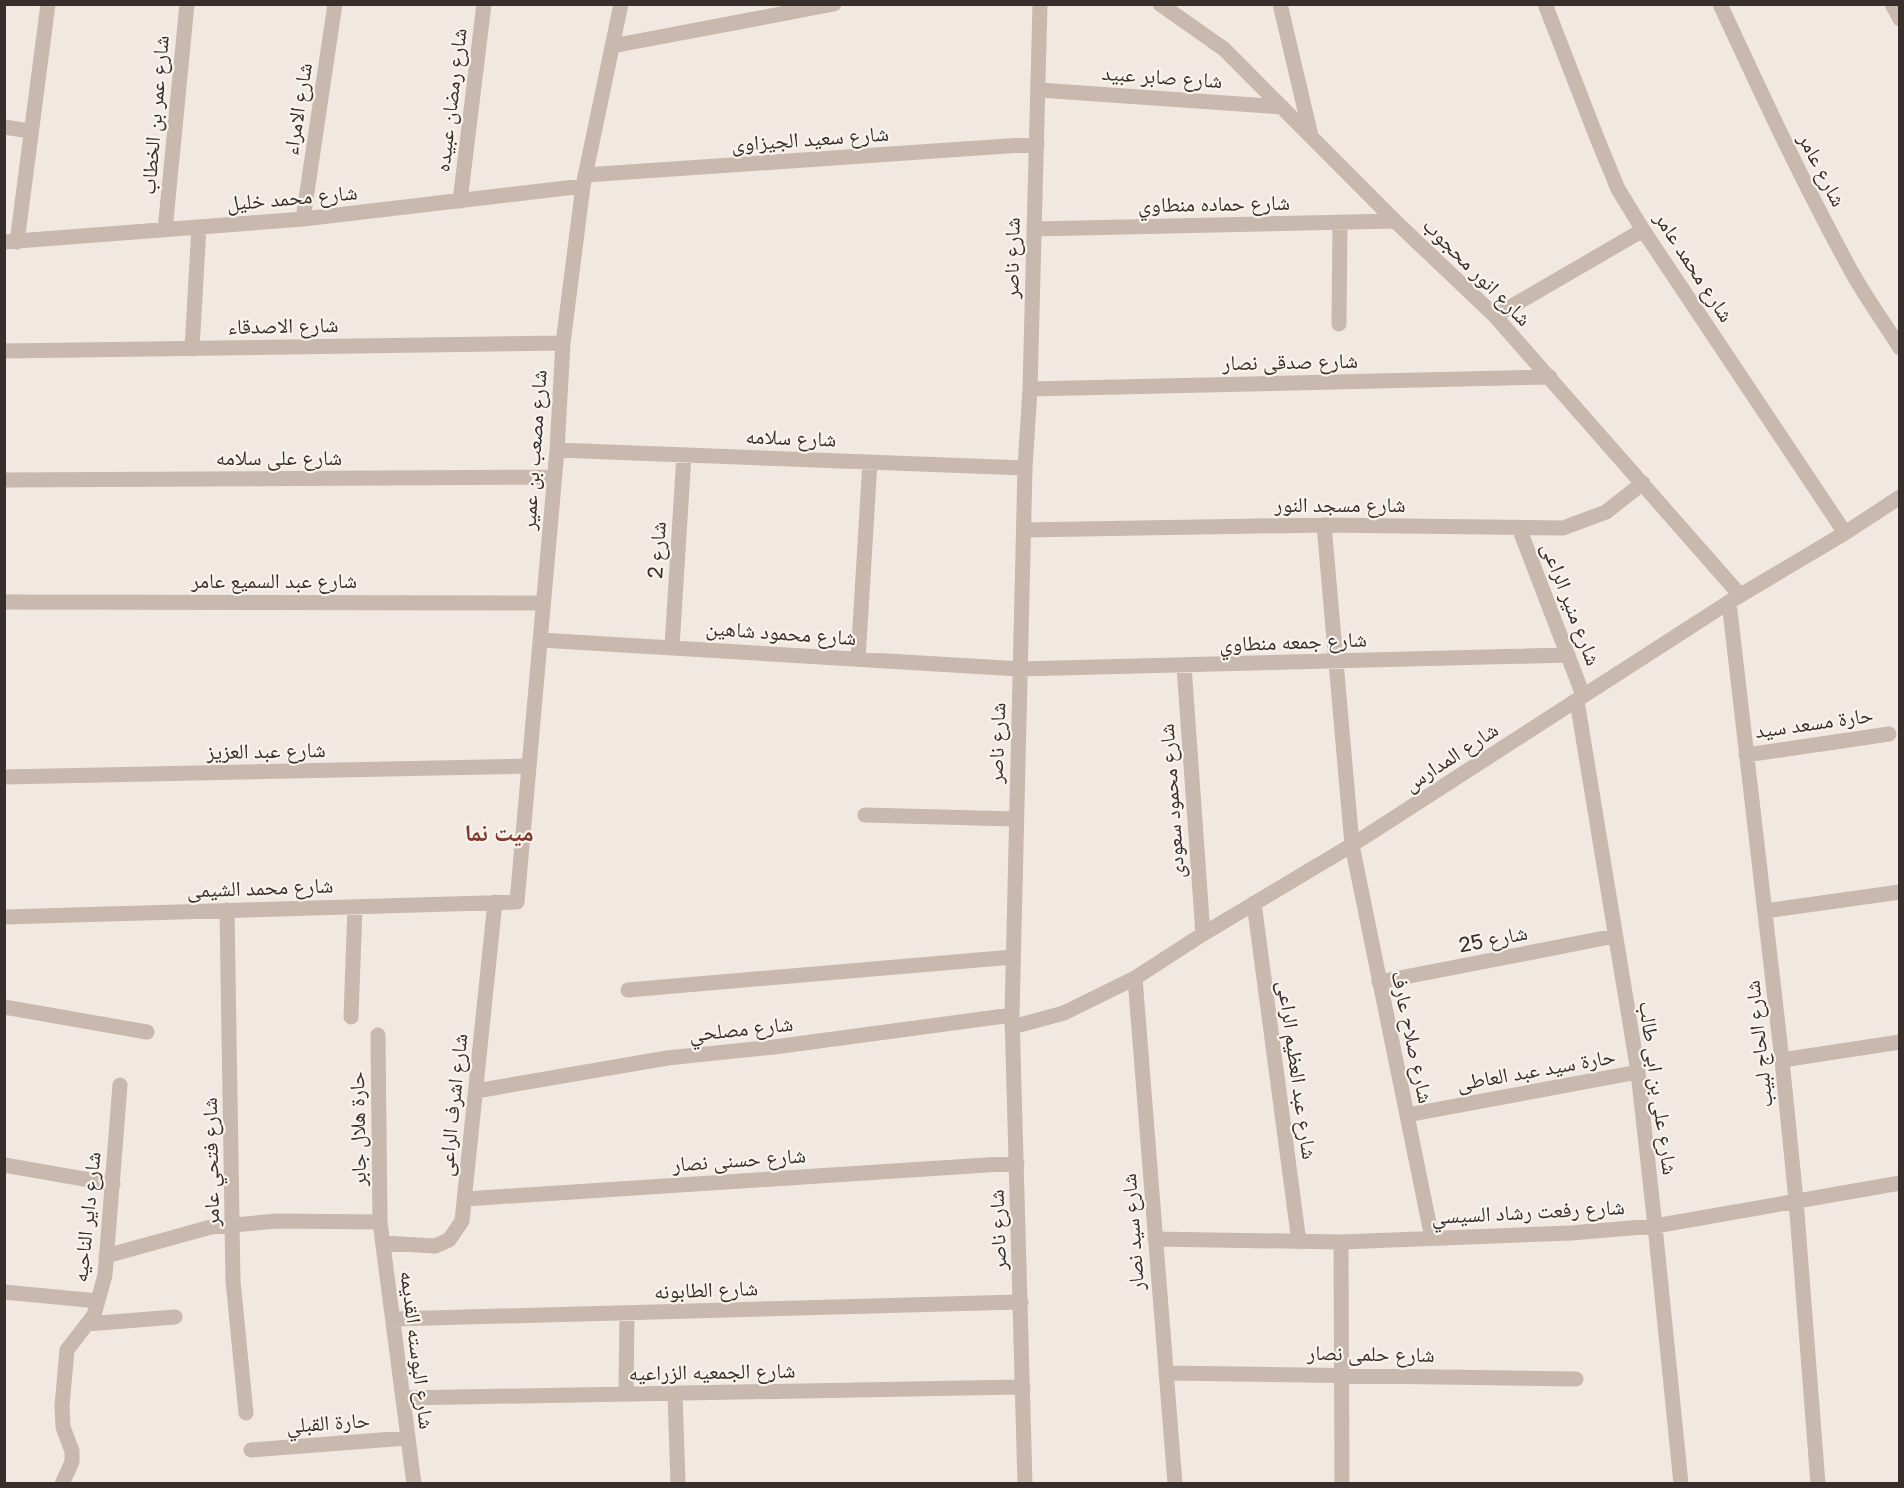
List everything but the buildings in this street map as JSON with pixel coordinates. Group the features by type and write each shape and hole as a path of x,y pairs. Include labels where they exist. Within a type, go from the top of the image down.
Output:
{"street":[{"path":"11,242 48,4"},
{"name":"شارع عمر بن الخطاب","path":"165,230 187,4"},
{"name":"شارع الامراء","path":"303,219 335,4"},
{"name":"شارع رمضان عبيده","path":"460,201 484,4"},
{"name":"شارع مصعب بن عمير","path":"517,902 557,450 563,343 584,181 621,4"},
{"path":"612,46 793,9 834,4"},
{"name":"شارع ناصر","path":"1025,1484 1012,1021 1015,819 1025,468 1030,389 1040,4"},
{"name":"شارع انور محجوب","path":"1160,4 1224,49 1395,221 1496,316 1643,483 1734,598"},
{"path":"1281,4 1311,136"},
{"name":"شارع محمد عامر","path":"1545,4 1618,189 1845,533"},
{"name":"شارع عامر","path":"1720,4 1816,205 1850,270 1899,348"},
{"path":"1892,4 1899,20"},
{"name":"شارع صابر عبيد","path":"1039,90 1282,106"},
{"path":"4,127 30,131"},
{"name":"شارع سعيد الجيزاوى","path":"584,181 1037,144"},
{"name":"شارع محمد خليل","path":"11,242 303,219 460,201 584,181"},
{"name":"شارع حماده منطاوي","path":"1034,229 1395,221"},
{"path":"1339,324 1340,222"},
{"path":"192,348 199,227"},
{"path":"1496,316 1643,230"},
{"name":"شارع الاصدقاء","path":"4,351 563,343"},
{"name":"شارع صدقى نصار","path":"1030,389 1550,377"},
{"name":"شارع سلامه","path":"557,450 1025,468"},
{"name":"شارع 2","path":"672,647 684,455"},
{"path":"858,659 870,462"},
{"name":"شارع على سلامه","path":"4,480 554,477"},
{"name":"شارع مسجد النور","path":"1024,530 1324,525 1563,528 1606,512 1643,483"},
{"name":"شارع المدارس","path":"1012,1021 1064,1013 1135,978 1203,934 1352,845 1734,598 1845,533 1899,497"},
{"name":"شارع صلاح عارف","path":"1324,525 1352,845 1432,1238"},
{"name":"شارع منير الراعى","path":"1520,528 1568,655 1580,698"},
{"name":"شارع الحاج لبيب","path":"1734,598 1746,755 1796,1200 1818,1484"},
{"name":"شارع عبد السميع عامر","path":"4,602 543,603"},
{"name":"شارع محمود شاهين","path":"540,640 1020,669"},
{"name":"شارع جمعه منطاوي","path":"1020,669 1568,655"},
{"name":"شارع محمود سعودى","path":"1184,666 1203,934"},
{"name":"شارع على بن ابى طالب","path":"1580,698 1615,936 1638,1072 1681,1484"},
{"name":"حارة مسعد سيد","path":"1746,755 1889,734"},
{"name":"شارع عبد العزيز","path":"4,777 529,766"},
{"path":"865,815 1015,819"},
{"path":"1765,911 1899,892"},
{"name":"شارع اشرف الراعى","path":"383,1243 435,1246 449,1240 462,1221 495,902"},
{"name":"شارع محمد الشيمى","path":"4,917 517,902"},
{"name":"شارع عبد العظيم الراعى","path":"1254,903 1299,1242"},
{"path":"351,1017 355,907"},
{"name":"شارع فتحي عامر","path":"227,910 233,1281 246,1413"},
{"name":"شارع 25","path":"1379,982 1615,936"},
{"path":"628,990 1013,957"},
{"name":"شارع سيد نصار","path":"1135,978 1175,1484"},
{"path":"4,1007 147,1032"},
{"name":"شارع مصلحي","path":"476,1091 668,1058 1012,1021"},
{"name":"حارة هلال جابر","path":"378,1035 380,1222"},
{"path":"1782,1060 1899,1042"},
{"name":"حارة سيد عبد العاطى","path":"1407,1115 1638,1072"},
{"name":"شارع داير الناحيه","path":"62,1484 72,1462 72,1451 63,1427 62,1406 67,1350 94,1315 105,1275 120,1085"},
{"name":"شارع حسنى نصار","path":"465,1198 1017,1163"},
{"path":"4,1165 112,1184"},
{"name":"شارع رفعت رشاد السيسي","path":"1155,1239 1341,1242 1571,1233 1655,1226 1899,1183"},
{"path":"106,1256 211,1227 277,1221 380,1222"},
{"name":"شارع البوسته القديمه","path":"380,1222 414,1484"},
{"path":"1341,1242 1342,1484"},
{"path":"4,1292 98,1301"},
{"name":"شارع الطابونه","path":"393,1319 1021,1302"},
{"path":"626,1394 627,1313"},
{"path":"87,1324 175,1317"},
{"name":"شارع حلمى نصار","path":"1166,1373 1576,1379"},
{"name":"شارع الجمعيه الزراعيه","path":"403,1398 1023,1387"},
{"path":"675,1394 678,1484"},
{"name":"حارة القبلي","path":"251,1450 407,1438"}],"district":[{"name":"ميت نما","path":"499,833"}]}
